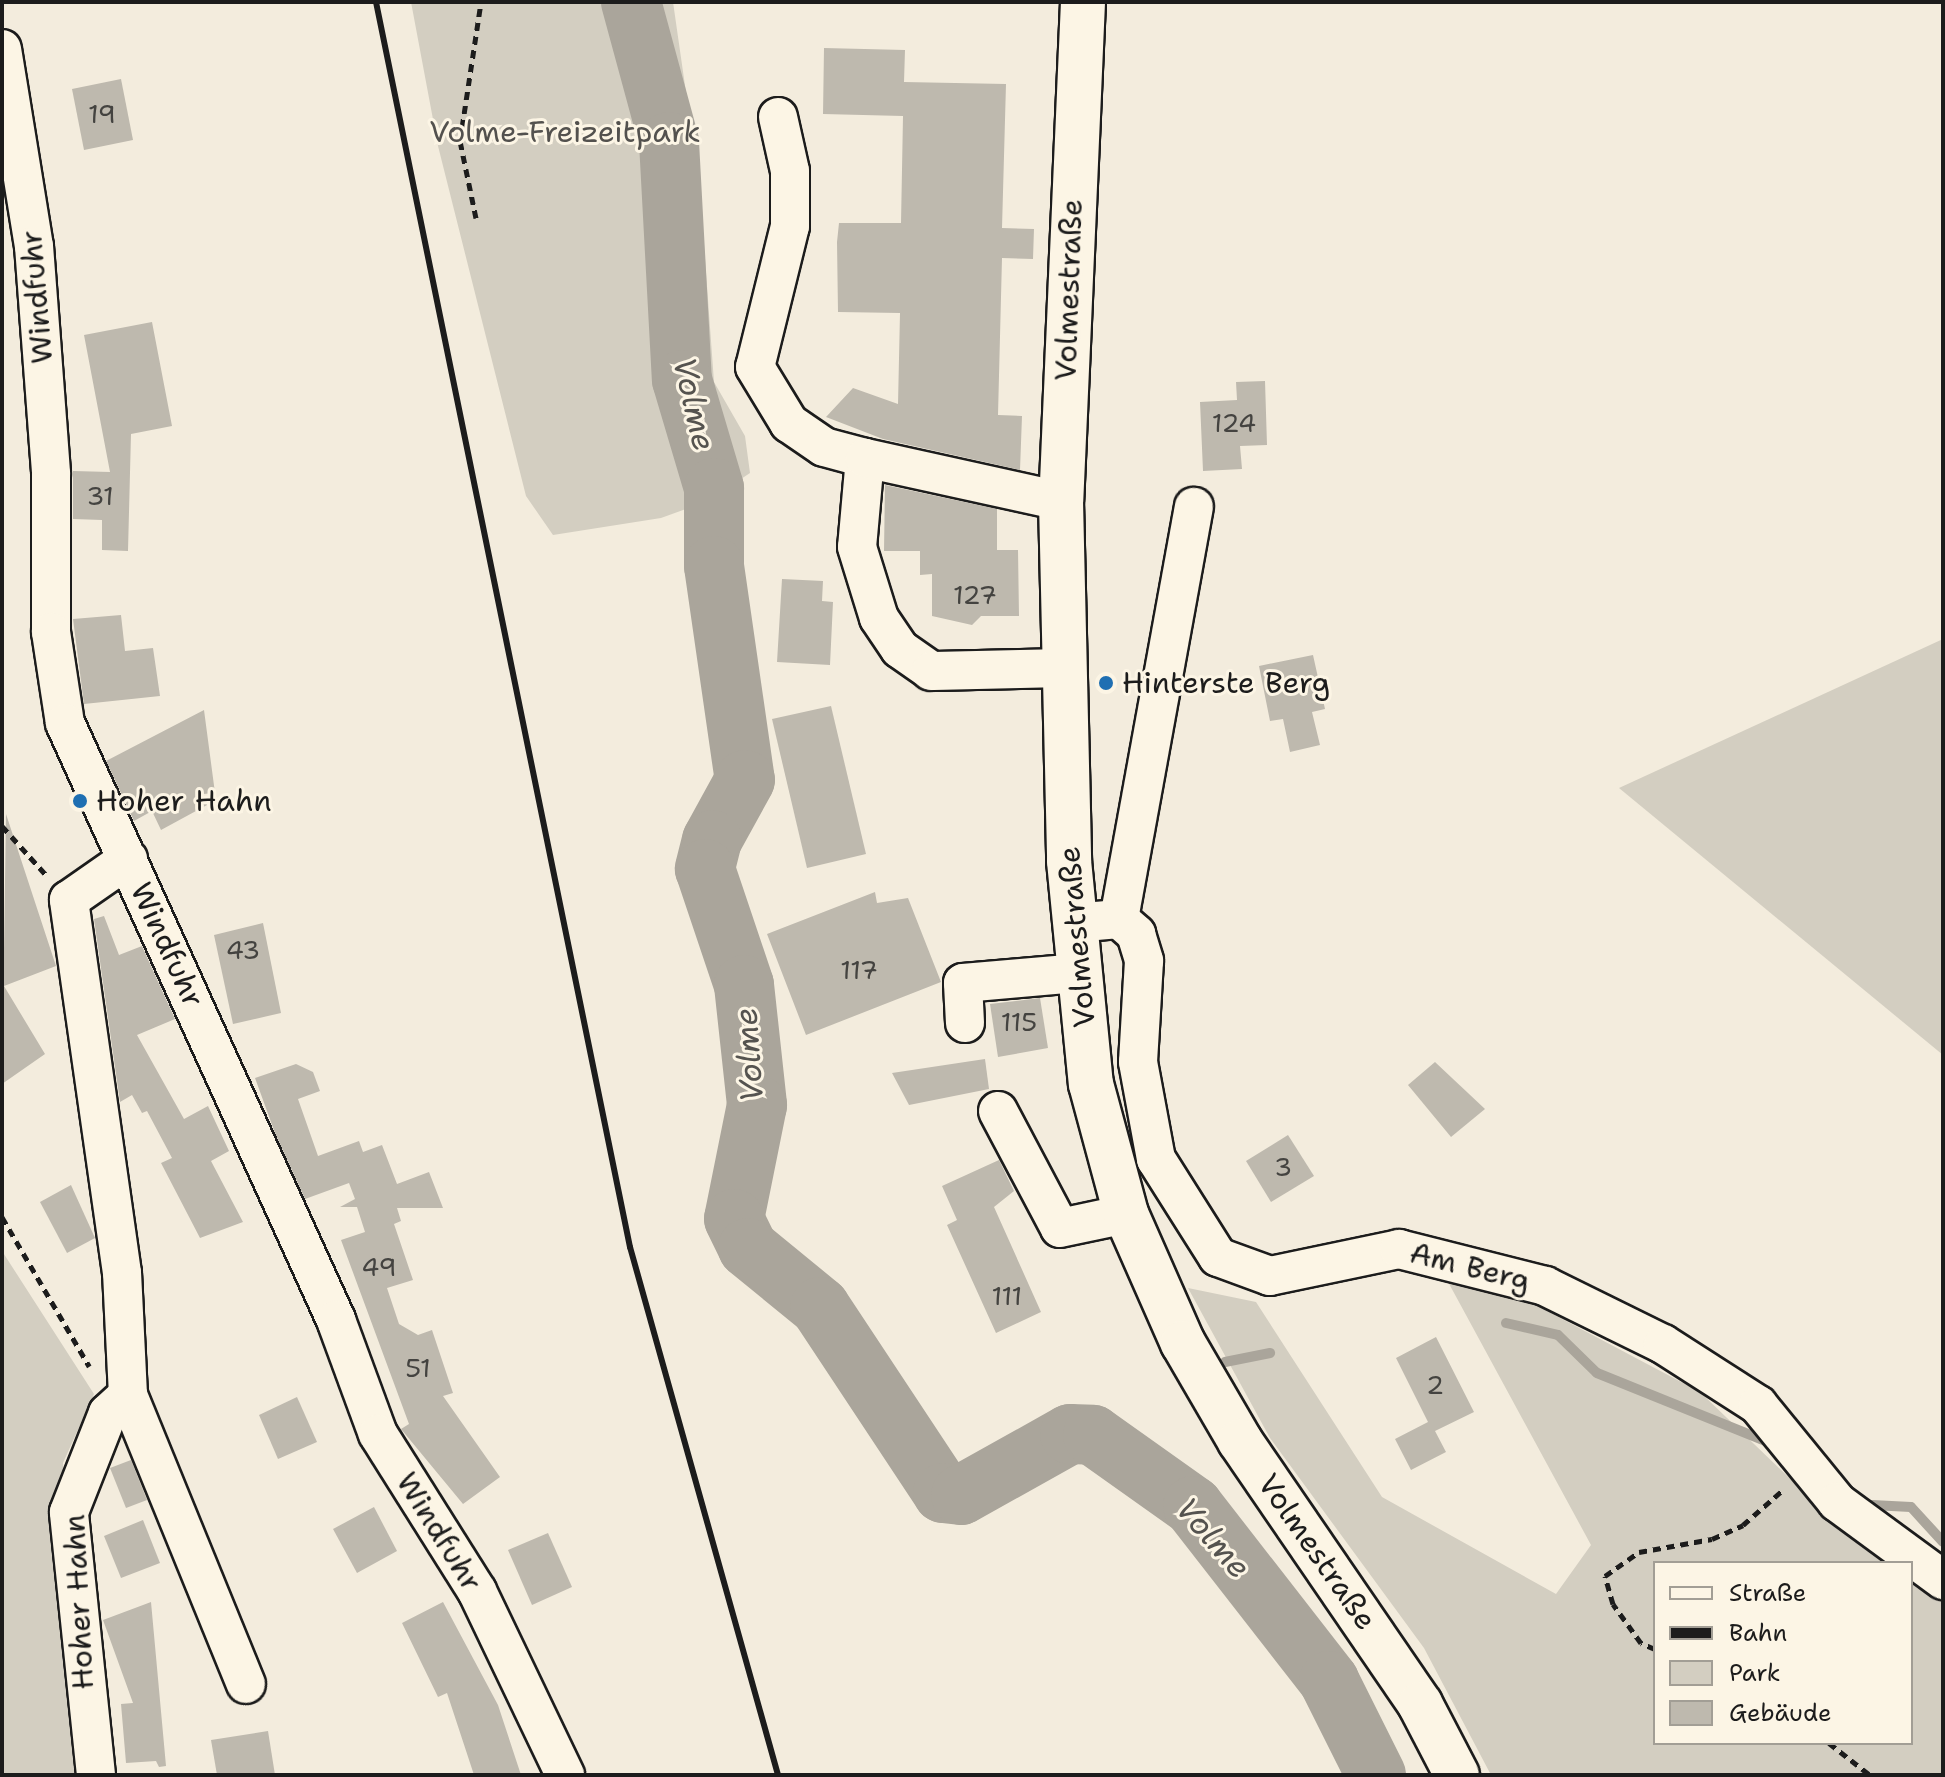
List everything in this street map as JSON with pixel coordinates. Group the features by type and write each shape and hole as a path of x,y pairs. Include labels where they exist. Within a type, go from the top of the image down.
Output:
{"main road":[{"name":"Volmestraße","path":"1083,2 1061,501 1073,923 1091,1084 1126,1214 1183,1343 1240,1441 1367,1621 1457,1775"}],"street":[{"name":"Windfuhr","path":"2,49 34,246 57,688 74,748 128,859 336,1320 378,1434 477,1591 565,1775"},
{"path":"778,117 790,171 790,226 755,367 789,423 824,447 1061,501"},
{"path":"865,458 857,547 879,618 900,649 931,671 1066,668"},
{"path":"1073,923 1119,919 1194,507"},
{"path":"128,859 69,900 122,1273 128,1395 246,1684"},
{"name":"Am Berg","path":"1119,919 1136,934 1144,961 1138,1062 1156,1159 1218,1257 1270,1276 1399,1249 1545,1286 1663,1344 1758,1405 1812,1465 1837,1502 1943,1580"},
{"path":"965,1023 963,983 1077,973"},
{"path":"998,1111 1060,1228 1126,1214"},
{"name":"Hoher Hahn","path":"96,1775 69,1512 108,1413 128,1395"}],"path":[{"path":"476,218 460,141 481,2"},
{"path":"2,826 69,900"},
{"path":"2,1217 90,1368 128,1395"},
{"path":"1653,1648 1641,1643 1613,1604 1605,1576 1639,1552 1712,1539 1743,1525 1812,1465"},
{"path":"1832,1745 1870,1775"}],"green space":[{"name":"Volme-Freizeitpark","path":"411,2 673,2 700,190 714,382 745,436 750,473 708,501 661,518 553,535 526,496 438,146"},
{"path":"1943,639 1943,1055 1619,788"},
{"path":"2,1251 94,1394 63,1463 80,1775 2,1775"},
{"path":"1447,1280 1515,1294 1700,1392 1835,1522 1893,1561 1653,1561 1653,1745 1913,1745 1913,1574 1943,1595 1943,1775 1491,1775 1424,1648 1270,1438 1188,1288 1256,1302 1382,1497 1556,1594 1591,1545"}],"building":[{"path":"824,48 905,50 904,82 1006,84 1002,228 1034,229 1033,259 1002,258 998,415 1022,416 1020,470 883,439 826,417 853,388 898,404 900,313 838,312 837,242 839,223 901,223 903,116 823,114"},
{"path":"121,79 133,140 84,150 72,89"},
{"path":"152,322 172,426 131,434 128,551 102,550 102,520 73,519 73,471 110,472 84,335"},
{"path":"1265,381 1267,445 1240,446 1242,469 1203,471 1200,402 1237,400 1236,382"},
{"path":"885,485 997,509 997,550 1018,550 1019,616 981,616 972,625 932,616 932,574 920,575 920,551 884,551"},
{"path":"782,579 823,581 822,601 833,602 830,665 777,662"},
{"path":"121,615 125,651 153,648 160,696 84,704 73,619"},
{"path":"1313,655 1325,709 1312,712 1320,745 1290,752 1283,719 1270,721 1259,666"},
{"path":"831,706 866,854 807,868 772,719"},
{"path":"204,710 215,793 203,794 207,805 161,830 152,811 134,821 106,761"},
{"path":"6,814 56,966 4,986 45,1054 2,1084"},
{"path":"875,892 877,903 908,898 941,982 806,1035 767,934"},
{"path":"104,916 119,955 142,946 175,1019 137,1035 184,1119 208,1106 229,1151 211,1161 243,1222 200,1238 161,1163 172,1158 147,1111 142,1113 132,1095 120,1102 94,919"},
{"path":"263,923 281,1013 233,1024 214,935"},
{"path":"1040,998 1048,1048 998,1057 990,1004"},
{"path":"985,1059 989,1089 909,1105 892,1073"},
{"path":"1435,1062 1485,1109 1451,1137 1408,1085"},
{"path":"296,1064 313,1072 320,1091 298,1099 318,1156 359,1141 363,1152 382,1145 397,1184 429,1172 443,1208 397,1208 401,1221 394,1224 413,1280 387,1288 399,1324 418,1335 432,1330 453,1393 443,1396 500,1477 463,1504 401,1429 409,1424 341,1240 365,1232 357,1207 340,1207 355,1199 349,1183 305,1199 275,1133 255,1078"},
{"path":"1288,1135 1314,1176 1271,1202 1246,1161"},
{"path":"999,1160 1014,1191 994,1207 1041,1312 996,1333 947,1225 957,1220 942,1186"},
{"path":"71,1185 95,1238 67,1253 40,1202"},
{"path":"1436,1337 1474,1412 1435,1431 1446,1452 1411,1470 1395,1439 1428,1422 1396,1358"},
{"path":"297,1397 317,1442 278,1459 259,1415"},
{"path":"131,1460 147,1500 126,1508 110,1468"},
{"path":"374,1507 397,1551 357,1573 333,1529"},
{"path":"143,1520 160,1563 121,1578 104,1536"},
{"path":"548,1533 572,1587 532,1605 508,1550"},
{"path":"151,1602 166,1766 159,1767 156,1761 126,1763 121,1704 133,1703 103,1620"},
{"path":"443,1602 498,1705 521,1775 474,1775 447,1693 438,1697 402,1623"},
{"path":"268,1731 275,1775 217,1775 211,1740"}],"waterway":[{"name":"Volme","path":"631,2 669,142 682,380 714,488 714,566 745,780 712,840 705,869 744,985 757,1105 734,1219 748,1248 820,1307 943,1493 961,1495 1070,1434 1093,1435 1193,1506 1329,1681 1376,1775"},
{"path":"1506,1323 1558,1335 1597,1373 1768,1442"},
{"path":"1225,1362 1270,1353"},
{"path":"1872,1505 1911,1507 1943,1542"}],"railway":[{"path":"376,2 630,1247 778,1775"}],"place":[{"name":"Hinterste Berg","path":"1106,683"},
{"name":"Hoher Hahn","path":"80,801"}]}
